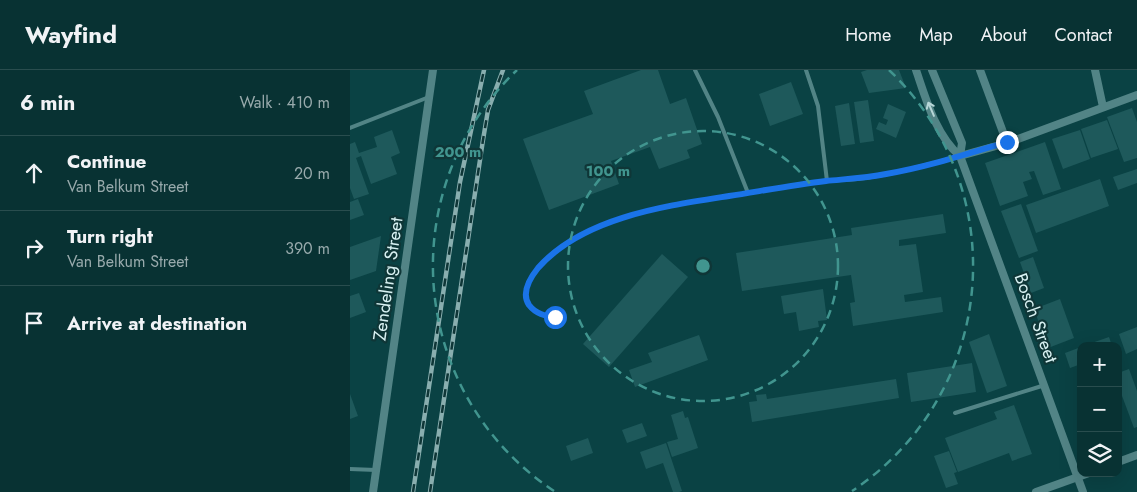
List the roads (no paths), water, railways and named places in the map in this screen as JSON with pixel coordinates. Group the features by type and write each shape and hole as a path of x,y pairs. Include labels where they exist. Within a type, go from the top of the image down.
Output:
{"street":[{"name":"Zendeling Street","path":"373,492 433,70"},
{"name":"Bosch Street","path":"916,70 939,127 950,147 960,156 1083,492"},
{"name":"Bosch Street","path":"932,70 962,143 960,156"},
{"path":"980,70 1007,142"},
{"path":"1095,70 1103,107"},
{"path":"960,156 1007,142 1137,95"},
{"path":"1122,461 1137,455"},
{"path":"1036,492 1078,478"}],"lane":[{"path":"695,70 718,117 748,193"},
{"path":"806,70 819,112 827,181"},
{"path":"350,128 430,97"},
{"path":"555,317 545,316 534,311 527,302 525,294 527,285 546,258 573,240 604,224 667,205 827,181 857,179 898,172 960,156"},
{"path":"955,413 1045,385"},
{"path":"350,469 376,470"}],"railway":[{"path":"413,492 460,182 484,70"},
{"path":"430,492 488,110 503,70"}]}
